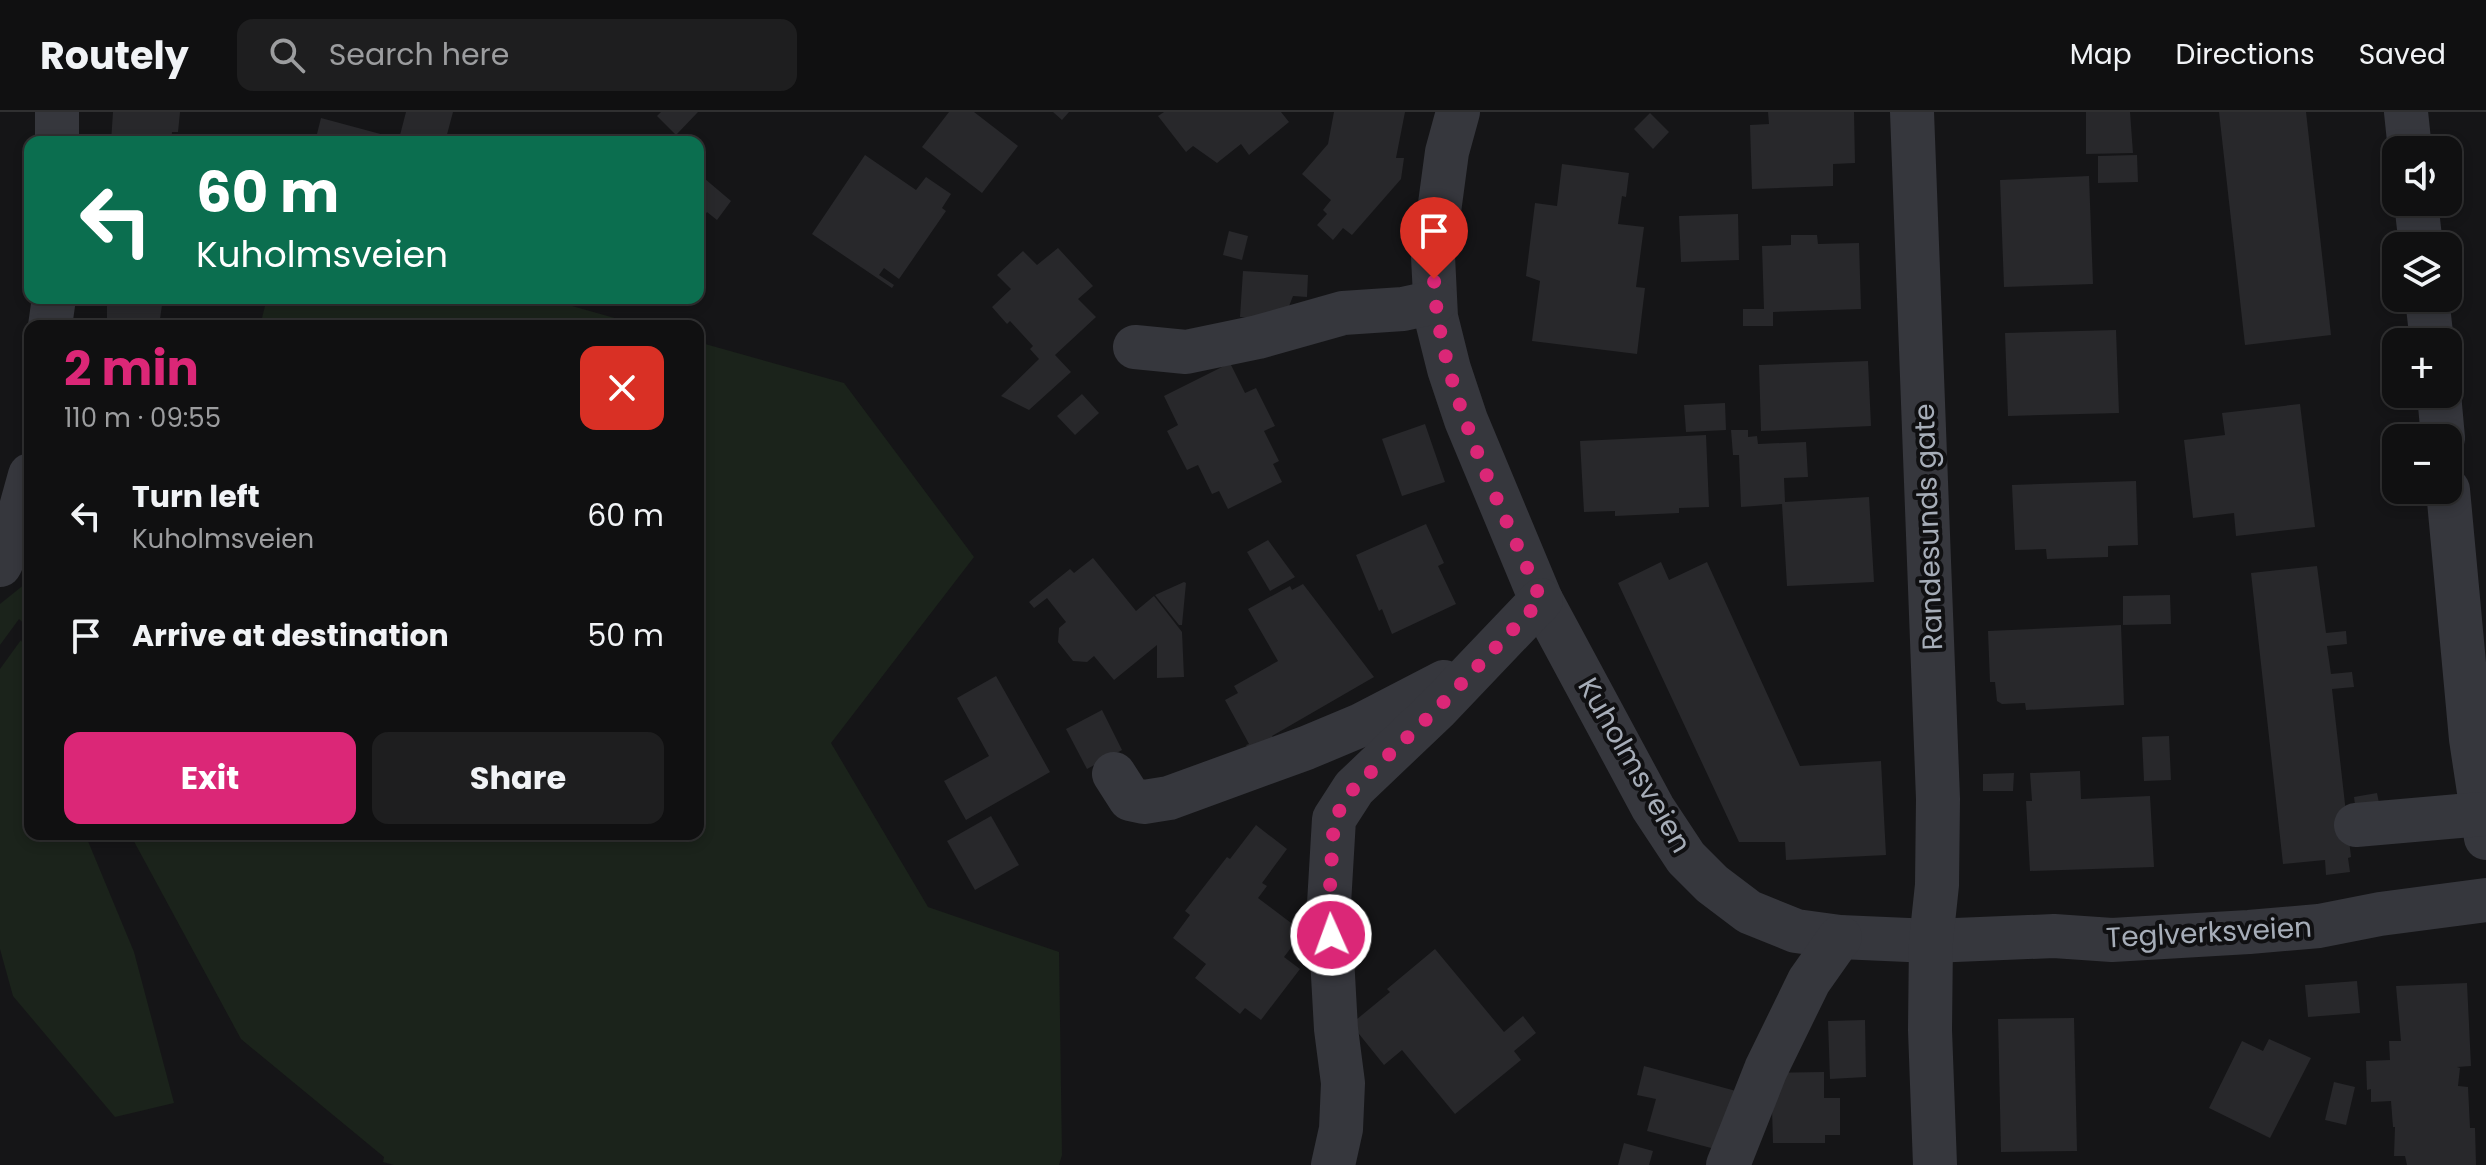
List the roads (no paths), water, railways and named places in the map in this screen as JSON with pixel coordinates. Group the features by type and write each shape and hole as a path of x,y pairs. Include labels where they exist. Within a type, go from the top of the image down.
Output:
{"street":[{"path":"57,112 57,136"},
{"name":"Kuholmsveien","path":"1458,112 1447,152 1433,256 1436,317 1449,369 1466,420 1541,600 1653,808 1686,858 1712,884 1749,912 1796,931 1840,937 1931,941"},
{"name":"Randesunds gate","path":"1912,112 1938,799 1937,885 1931,941"},
{"path":"2406,112 2409,136"},
{"path":"1135,347 1186,352 1258,337 1343,313 1403,309 1435,302"},
{"path":"0,565 12,540 24,497"},
{"path":"2356,825 2484,826 2469,724 2449,504"},
{"path":"1333,1165 1341,1129 1343,1083 1336,1029 1329,904 1334,819 1354,788 1437,709 1541,600"},
{"path":"1114,774 1130,799 1144,802 1169,798 1361,725 1479,665"},
{"name":"Teglverksveien","path":"1931,941 2054,936 2112,940 2263,931 2319,926 2380,914 2486,900"},
{"path":"1728,1165 1766,1069 1809,981 1840,937"},
{"path":"1931,941 1930,1030 1935,1165"}]}
